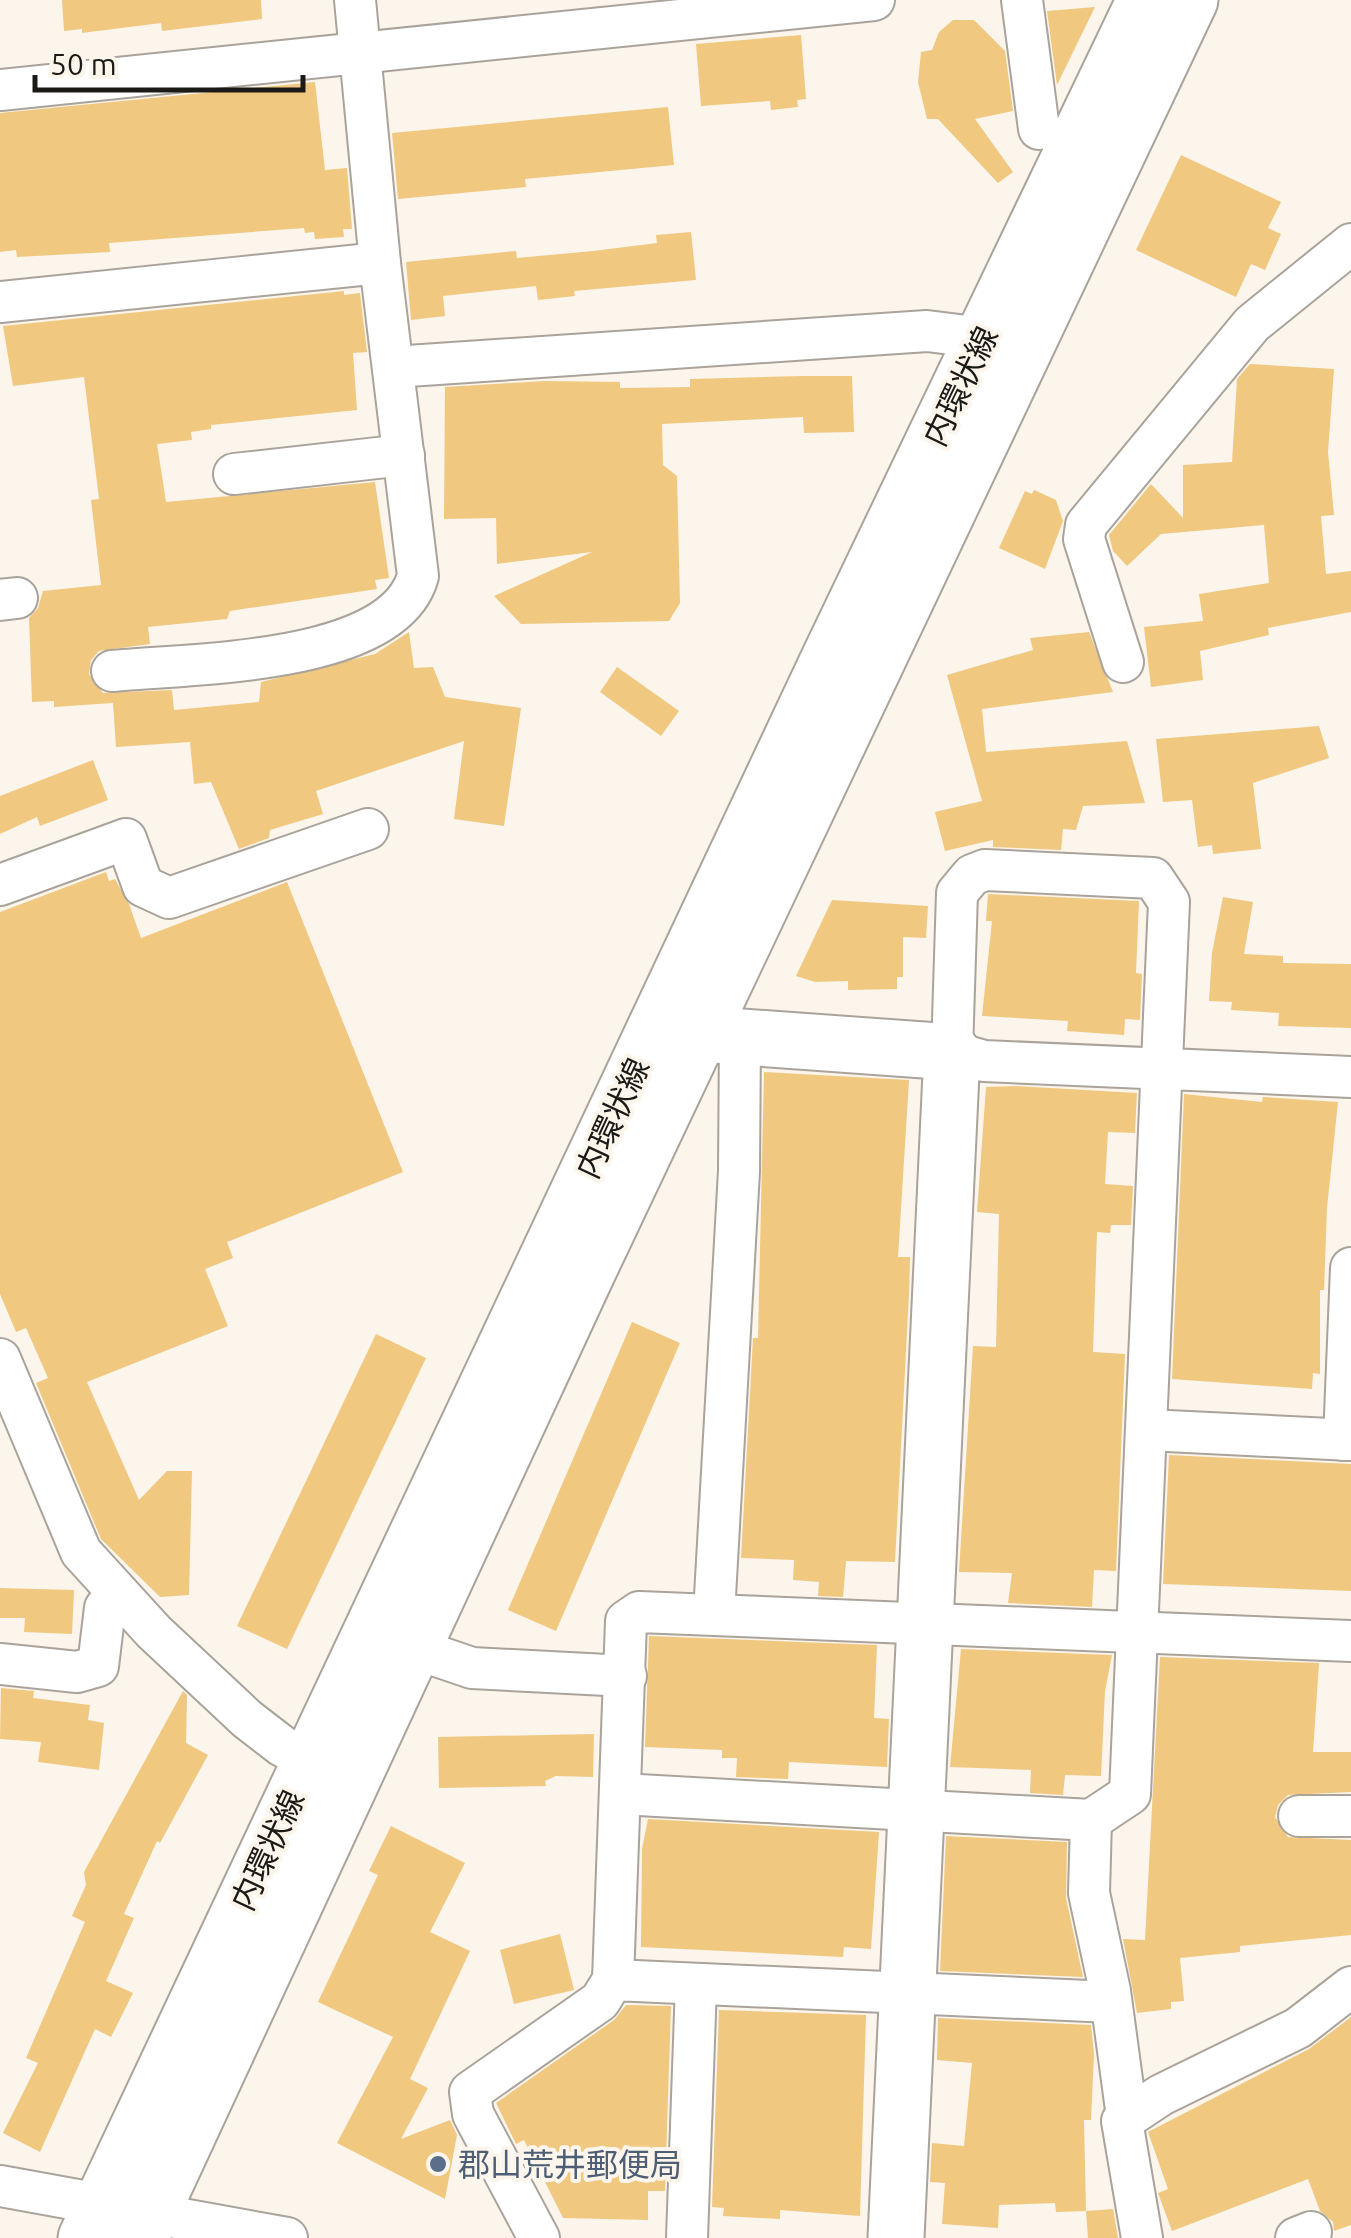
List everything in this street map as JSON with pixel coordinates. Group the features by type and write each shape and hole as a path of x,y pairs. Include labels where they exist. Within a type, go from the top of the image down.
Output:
{"street":[{"path":"112,671 321,649 398,612 418,576 380,263 355,0"},
{"path":"0,90 874,0"},
{"path":"1022,0 1039,129"},
{"name":"内環状線","path":"120,2222 330,1771 983,338 1145,0"},
{"name":"内環状線","path":"330,1771 413,1648 721,1034 1190,0"},
{"path":"1123,662 1084,539 1086,524 1252,324 1351,244"},
{"path":"0,302 380,263"},
{"path":"393,367 927,331 983,338"},
{"path":"234,474 404,455"},
{"path":"0,885 126,839 142,886 170,898 368,829"},
{"path":"621,1794 917,1810 1091,1820 1130,1794 1169,902 1153,878 985,870 972,875 957,893 952,1052 926,1621 917,1810 896,2238"},
{"path":"714,1614 739,1171 721,1034 952,1052 984,1061 1351,1077"},
{"path":"1147,1430 1347,1440 1351,1268"},
{"path":"0,1359 81,1552 246,1719 330,1771"},
{"path":"0,1664 77,1672 98,1666 105,1608 118,1593"},
{"path":"539,2238 473,2114 470,2092 600,2000 613,1980 626,1621 639,1612 714,1614 1351,1641"},
{"path":"413,1648 472,1668 626,1676"},
{"path":"1299,1816 1351,1816"},
{"path":"1091,1820 1089,1893 1111,2002 1127,2117"},
{"path":"613,1980 1111,2002"},
{"path":"686,2238 696,1984"},
{"path":"1142,2238 1122,2121 1160,2095 1298,2028 1351,1987"},
{"path":"0,2186 120,2222 288,2238"}],"building":[{"path":"62,0 261,0 262,19 162,31 161,23 82,33 82,29 64,31"},
{"path":"1095,7 1057,85 1047,11"},
{"path":"953,20 974,20 1005,51 1013,111 975,119 1013,172 998,183 938,119 927,119 918,82 921,52 932,50 939,32"},
{"path":"801,35 806,99 797,100 798,107 771,110 770,101 701,106 696,44"},
{"path":"315,82 325,170 347,168 352,229 343,229 344,237 315,239 314,232 305,233 304,228 109,243 110,252 17,257 16,250 0,252 0,113"},
{"path":"668,107 674,165 525,179 526,187 398,199 392,133"},
{"path":"1181,155 1281,202 1268,228 1281,234 1265,270 1251,264 1236,297 1136,250"},
{"path":"691,232 696,280 574,291 575,296 538,300 536,286 443,296 445,316 411,320 406,262 516,251 517,258 593,251 657,243 656,235"},
{"path":"344,291 344,295 360,293 367,352 353,353 357,410 211,425 211,429 191,432 192,440 157,444 166,502 375,482 389,578 375,580 377,589 230,611 227,619 148,627 150,644 99,651 91,660 89,674 103,693 172,690 174,710 259,702 261,682 375,654 409,632 414,668 433,667 445,697 521,708 504,826 454,819 464,741 316,791 323,814 270,830 269,838 239,849 211,782 194,784 190,742 116,747 113,703 54,707 54,701 32,702 29,618 38,608 43,591 101,585 91,500 99,499 84,377 13,386 3,326"},
{"path":"1250,364 1334,369 1328,452 1334,515 1321,516 1326,574 1351,571 1351,612 1268,628 1269,635 1200,651 1203,680 1151,687 1144,627 1203,621 1199,594 1269,583 1264,525 1161,534 1127,566 1113,551 1109,535 1151,484 1183,518 1183,465 1232,462 1237,379"},
{"path":"852,376 854,432 804,433 803,417 662,424 663,465 677,476 680,603 669,621 521,624 494,596 592,552 497,564 496,518 444,519 445,387 544,381 620,382 620,388 690,387 690,379"},
{"path":"1034,490 1056,500 1063,521 1045,569 999,548 1025,491 1032,494"},
{"path":"1089,632 1113,692 982,709 986,752 1127,741 1145,803 1083,806 1076,830 1063,829 1061,850 993,847 993,840 945,851 935,812 982,801 947,675 1033,650 1030,638"},
{"path":"617,667 679,711 661,736 600,692"},
{"path":"1319,726 1329,758 1253,783 1261,849 1213,854 1212,845 1198,847 1192,800 1163,802 1156,739"},
{"path":"93,760 108,800 40,826 37,817 0,834 0,796"},
{"path":"106,872 109,881 115,879 129,904 141,938 287,882 403,1172 227,1242 233,1258 205,1269 228,1326 87,1382 139,1500 167,1471 192,1471 189,1595 160,1597 101,1539 36,1383 48,1378 26,1328 16,1332 0,1294 0,912"},
{"path":"988,894 1139,901 1136,973 1142,974 1140,1020 1125,1019 1124,1035 1067,1031 1068,1021 982,1016 992,921 986,921"},
{"path":"1223,897 1253,902 1244,954 1283,956 1283,963 1351,964 1351,1028 1278,1026 1279,1013 1231,1010 1232,1002 1209,1001 1212,953"},
{"path":"832,900 928,906 926,938 903,937 903,977 897,977 897,989 848,990 848,981 815,982 796,976"},
{"path":"764,1072 909,1080 898,1257 910,1257 909,1294 895,1562 846,1561 843,1597 818,1596 819,1582 793,1580 794,1560 741,1558 753,1338 758,1338"},
{"path":"986,1087 1137,1093 1135,1133 1108,1132 1105,1184 1133,1186 1131,1225 1111,1225 1110,1233 1097,1232 1093,1352 1125,1354 1116,1571 1094,1570 1092,1607 1008,1603 1012,1573 959,1572 973,1346 996,1347 999,1214 977,1212"},
{"path":"1184,1094 1262,1102 1263,1097 1338,1102 1327,1208 1324,1290 1320,1290 1320,1374 1313,1373 1312,1389 1172,1379"},
{"path":"632,1322 680,1343 556,1631 508,1610"},
{"path":"376,1334 426,1358 287,1649 237,1626"},
{"path":"1169,1455 1351,1464 1351,1591 1163,1584"},
{"path":"0,1588 74,1590 72,1634 24,1632 25,1618 0,1618"},
{"path":"649,1636 877,1645 874,1718 889,1719 887,1767 789,1762 788,1779 736,1777 737,1758 722,1758 722,1750 645,1747"},
{"path":"961,1649 1112,1655 1105,1691 1101,1776 1065,1775 1063,1795 1030,1793 1031,1770 950,1767"},
{"path":"1160,1657 1319,1663 1313,1752 1351,1752 1351,1792 1288,1795 1278,1805 1275,1817 1288,1837 1351,1840 1351,1935 1240,1946 1240,1952 1180,1958 1184,2001 1171,2002 1171,2009 1137,2013 1123,1939 1145,1940"},
{"path":"1,1688 34,1691 33,1698 90,1705 88,1720 104,1723 99,1770 38,1762 41,1742 0,1739"},
{"path":"183,1691 187,1695 186,1743 208,1755 160,1843 157,1841 124,1914 134,1918 106,1981 133,1993 111,2037 95,2029 40,2152 3,2133 38,2063 26,2058 85,1922 72,1916 86,1885 84,1872"},
{"path":"594,1734 593,1777 556,1776 545,1781 546,1786 439,1788 438,1737"},
{"path":"648,1819 879,1832 871,1949 844,1947 843,1957 641,1947 642,1849"},
{"path":"391,1826 465,1863 430,1932 470,1951 410,2079 428,2088 401,2139 450,2120 457,2135 445,2199 337,2143 393,2037 318,2002 378,1875 369,1871"},
{"path":"946,1836 1067,1842 1066,1898 1083,1977 940,1971"},
{"path":"560,1934 574,1990 514,2004 500,1950"},
{"path":"626,2005 671,2006 665,2191 648,2191 648,2220 563,2218 524,2140 516,2144 496,2103 614,2020"},
{"path":"719,2010 866,2015 860,2216 780,2210 780,2219 723,2216 724,2208 712,2207"},
{"path":"1351,2017 1351,2225 1334,2231 1333,2222 1320,2211 1308,2179 1172,2231 1158,2193 1168,2189 1148,2132 1309,2049"},
{"path":"938,2018 1091,2025 1091,2120 1084,2120 1086,2211 1056,2212 1055,2203 999,2205 998,2228 942,2224 945,2183 930,2182 932,2143 964,2146 972,2063 937,2060"},
{"path":"1113,2209 1118,2238 1088,2238 1086,2211"}],"place":[{"name":"郡山荒井郵便局","path":"438,2164"}]}
